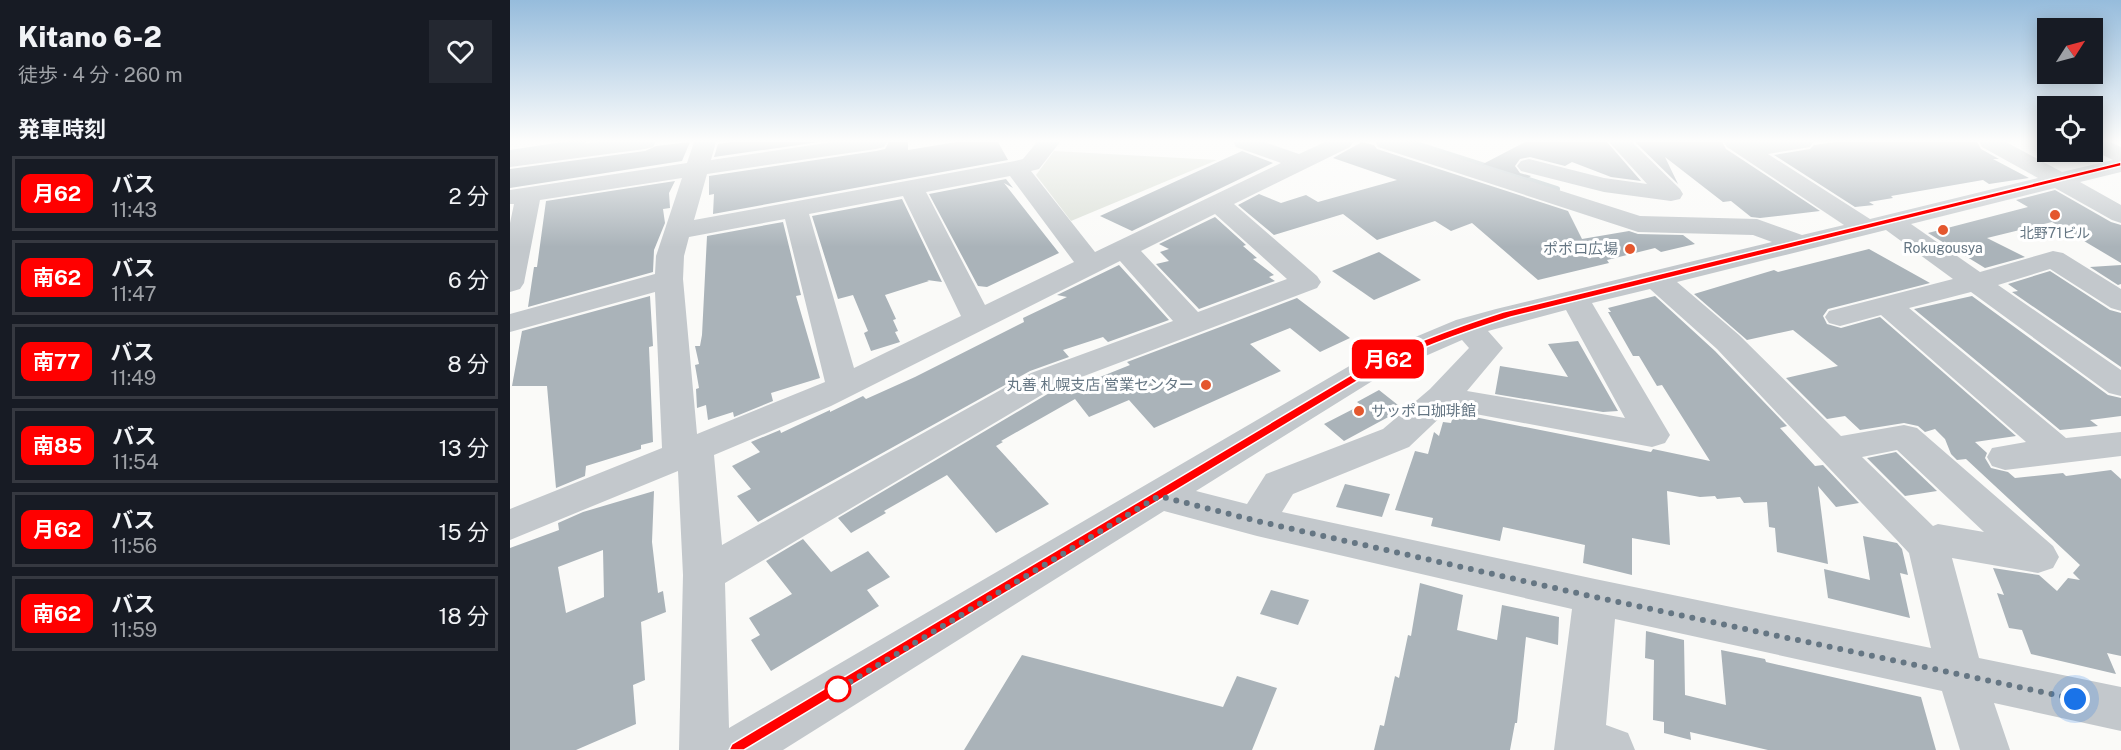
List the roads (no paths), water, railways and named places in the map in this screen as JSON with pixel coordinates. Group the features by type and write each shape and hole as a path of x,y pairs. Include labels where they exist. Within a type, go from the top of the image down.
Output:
{"street":[{"path":"510,283 519,195 600,177"},
{"path":"693,177 670,256 669,279 704,575 704,750"},
{"path":"677,231 966,177"},
{"path":"1023,177 1090,265"},
{"path":"510,525 843,386 1269,177"},
{"path":"1494,177 1638,224 1757,227 1799,243"},
{"path":"1570,177 1604,185 1671,194 1654,177"},
{"path":"1796,177 1977,282 2121,386"},
{"path":"2053,177 2121,215"},
{"path":"738,750 1370,368 1403,351 1467,327 1574,298 2066,177"},
{"path":"911,187 978,320"},
{"path":"704,575 1043,380 1307,282 1218,203"},
{"path":"795,209 843,386"},
{"path":"1125,249 1192,324"},
{"path":"1840,317 2053,260 2121,302"},
{"path":"1655,278 1728,342 1928,547 1960,674 1985,750"},
{"path":"510,323 669,279"},
{"path":"1442,397 1652,435 1574,298"},
{"path":"1887,305 2059,451"},
{"path":"1257,521 1279,484 1396,438 1442,397 1487,348 1467,327"},
{"path":"1831,450 1904,438 2038,557 1938,540 1928,547"},
{"path":"2005,457 2121,444"},
{"path":"1159,496 1257,521 1595,597 2121,709"},
{"path":"1589,747 1595,597"}],"waterway":[{"path":"1519,177 1557,189"}],"place":[{"name":"北野71ビル","path":"2055,215"},
{"name":"Rokugousya","path":"1943,230"},
{"name":"ポポロ広場","path":"1630,249"},
{"name":"丸善 札幌支店 営業センター","path":"1206,385"},
{"name":"サッポロ珈琲館","path":"1359,411"}]}
